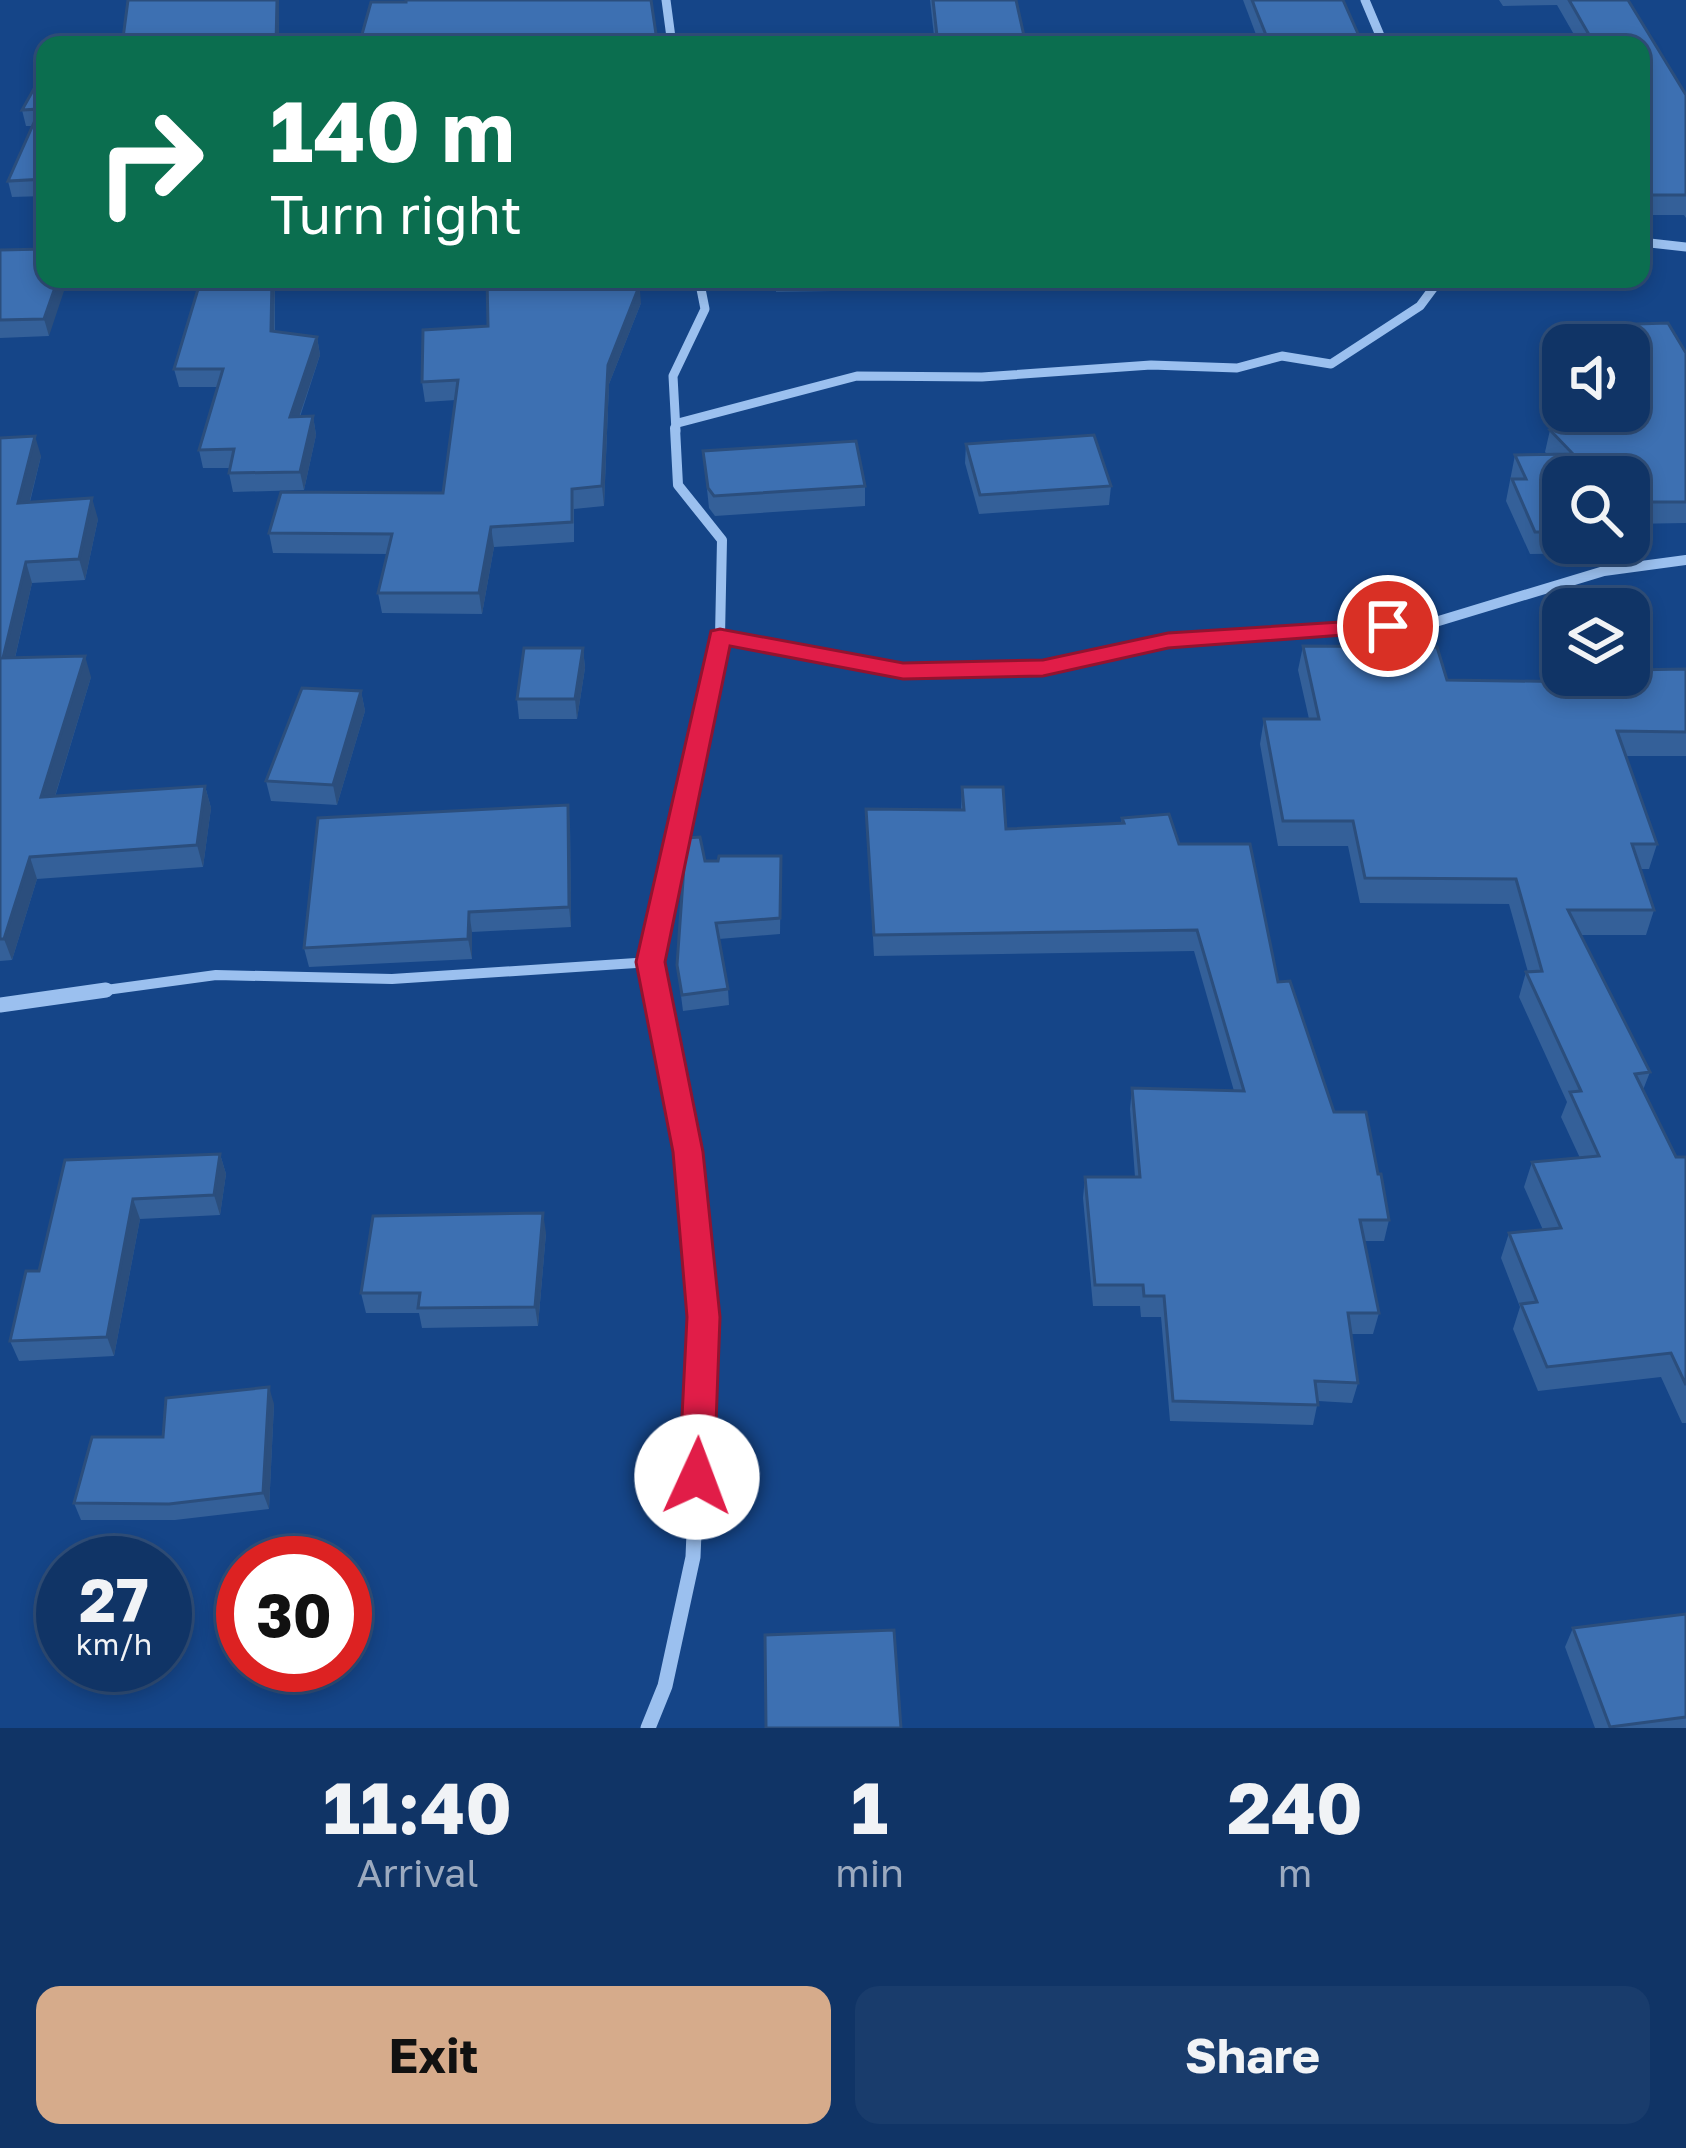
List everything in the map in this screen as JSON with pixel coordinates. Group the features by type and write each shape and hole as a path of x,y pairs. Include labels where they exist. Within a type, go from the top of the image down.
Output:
{"street":[{"path":"665,0 671,36"},
{"path":"1365,0 1380,36"},
{"path":"1650,243 1686,247"},
{"path":"648,1728 665,1686 693,1557 703,1317 688,1152 650,962 720,637 722,540 678,485 679,423 673,376 705,309 701,288"},
{"path":"679,423 857,376 982,376 1151,365 1237,368 1282,356 1331,364 1420,306 1433,288"},
{"path":"720,637 903,671 1043,668 1168,640 1432,623 1604,571 1686,560"},
{"path":"0,1005 216,975 392,979 650,962"}],"building":[{"path":"128,0 277,0 276,36 123,36"},
{"path":"651,0 656,34 362,36 371,2"},
{"path":"933,0 1016,0 1024,36 937,36"},
{"path":"1252,0 1343,0 1359,36 1266,36"},
{"path":"1569,0 1628,0 1650,36 1590,36"},
{"path":"1650,36 1686,95 1686,195 1650,195"},
{"path":"36,85 36,109 22,110"},
{"path":"36,118 36,179 8,181"},
{"path":"36,249 36,288 55,288 44,319 0,320 0,250"},
{"path":"198,288 272,288 271,331 317,337 290,417 313,416 300,472 229,473 234,449 199,450 223,369 174,369"},
{"path":"487,288 638,288 608,365 602,486 572,489 572,522 491,527 479,593 378,593 392,534 269,533 281,492 443,493 458,380 422,382 423,330 488,326"},
{"path":"1668,323 1686,353 1686,502 1650,502 1650,456 1542,456 1542,532 1535,532 1512,479 1526,479 1515,455 1573,454 1552,432 1650,432 1650,324 1636,324"},
{"path":"1094,435 1111,486 980,495 966,444"},
{"path":"35,436 18,503 92,498 79,559 26,562 3,658 85,656 41,797 205,786 197,845 30,857 4,939 0,939 0,438"},
{"path":"856,441 865,486 714,496 708,488 703,451"},
{"path":"1303,646 1437,647 1447,680 1542,681 1542,696 1650,696 1650,670 1686,669 1686,732 1617,731 1657,844 1632,844 1654,910 1568,910 1650,1072 1635,1074 1676,1157 1686,1157 1686,1385 1671,1353 1547,1367 1521,1304 1537,1302 1509,1233 1561,1228 1532,1162 1599,1156 1570,1092 1581,1091 1526,972 1542,971 1516,879 1365,878 1353,821 1283,821 1264,719 1319,719"},
{"path":"524,648 583,648 575,699 517,699"},
{"path":"302,688 361,691 333,785 266,781"},
{"path":"962,787 1003,787 1006,829 1124,823 1122,818 1169,814 1179,844 1250,844 1278,982 1290,981 1334,1112 1366,1112 1381,1174 1389,1220 1360,1220 1379,1313 1348,1313 1358,1383 1315,1381 1318,1405 1173,1401 1164,1296 1144,1296 1143,1285 1095,1285 1085,1177 1140,1177 1132,1088 1244,1091 1197,930 874,935 866,809 964,810"},
{"path":"568,805 569,907 469,912 468,939 304,948 318,818"},
{"path":"700,837 705,861 718,861 719,856 781,856 780,918 716,923 728,989 682,995 677,965 686,838"},
{"path":"220,1154 214,1195 133,1199 107,1337 10,1341 26,1271 39,1271 65,1160"},
{"path":"543,1213 535,1307 418,1308 420,1293 361,1293 373,1216"},
{"path":"269,1387 263,1493 169,1504 74,1503 92,1437 163,1437 166,1398"},
{"path":"1686,1614 1686,1717 1610,1727 1573,1628"},
{"path":"894,1630 901,1728 766,1728 765,1635"}],"route":[{"path":"697,1477 703,1317 688,1152 650,962 720,637 903,671 1043,668 1168,640 1388,626"}]}
